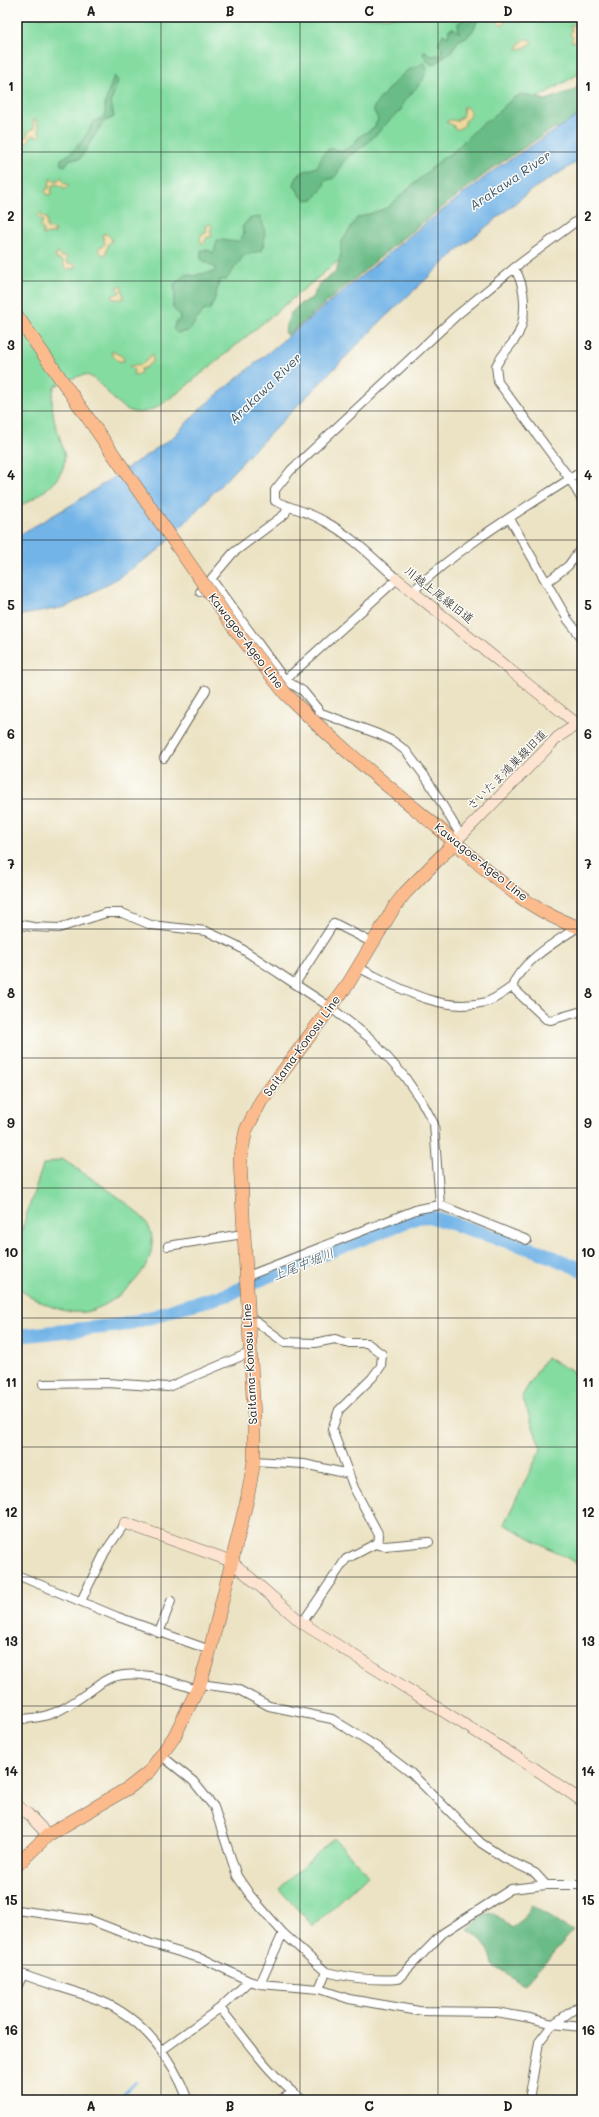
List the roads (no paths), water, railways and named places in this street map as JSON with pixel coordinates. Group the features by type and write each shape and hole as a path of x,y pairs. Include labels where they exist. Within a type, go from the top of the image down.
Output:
{"main road":[{"name":"Kawagoe-Ageo Line","path":"17,316 237,632 285,687 336,742 458,839 513,891 555,917 580,927"},
{"name":"Saitama-Konosu Line","path":"17,1865 48,1835 130,1787 150,1772 162,1756 199,1687 210,1650 247,1500 254,1461 254,1431 240,1160 246,1130 262,1101 359,968 395,906 405,893 458,839"}],"street":[{"path":"582,217 514,268 523,286 524,310 518,333 514,341 500,357 496,366 496,374 500,388 570,479 582,500"},
{"name":"川越上尾線旧道","path":"514,268 456,316 291,470 275,490 275,501 312,515 328,523 350,538 397,579 581,724"},
{"path":"413,591 466,546 510,519 582,471"},
{"path":"200,592 212,580 233,553 285,514 288,506"},
{"path":"510,519 574,630 582,638"},
{"path":"547,582 568,566 582,547"},
{"path":"285,687 397,579"},
{"path":"212,580 285,687 303,691 321,713 370,730 399,745 427,779 458,839"},
{"path":"164,758 206,690"},
{"name":"さいたま鴻巣線旧道","path":"458,839 558,737 581,724"},
{"path":"17,924 33,927 58,928 106,913 122,913 151,925 206,931 236,945 296,984 330,1007 371,1039 404,1076 422,1102 434,1124 440,1205"},
{"path":"296,984 334,923 373,943"},
{"path":"359,968 419,997 440,1003 463,1004 486,1002 512,986 514,980 524,968 580,927"},
{"path":"512,986 546,1019 551,1020 582,1011"},
{"path":"246,1284 418,1209 440,1205 527,1240"},
{"path":"168,1246 244,1234"},
{"path":"247,1315 284,1342 315,1343 335,1339 346,1343 367,1343 382,1354 381,1366 372,1378 339,1410 332,1429 354,1488 379,1535 378,1545"},
{"path":"43,1384 107,1383 168,1387 249,1353"},
{"path":"254,1461 304,1464 349,1474"},
{"path":"81,1601 105,1552 125,1523 231,1561 302,1623 534,1768 582,1802"},
{"path":"302,1623 346,1559 375,1544 405,1545 429,1542"},
{"path":"17,1575 159,1633 210,1650"},
{"path":"159,1633 171,1601"},
{"path":"17,1719 42,1718 55,1714 109,1679 116,1677 149,1675 199,1687 236,1688 269,1706 332,1719 377,1747 410,1773 481,1843 504,1858 534,1873 546,1885"},
{"path":"162,1756 192,1781 210,1801 219,1821 237,1876 250,1895 283,1933 326,1972 349,1978 371,1980 398,1979 443,1933 511,1889 546,1885 582,1885"},
{"path":"17,1806 28,1814 48,1835"},
{"path":"17,1910 90,1920 142,1941 206,1960 249,1981 260,1984 319,1989 349,1999 419,2011 496,2012 553,2024 582,2027"},
{"path":"260,1984 283,1933"},
{"path":"319,1989 326,1972"},
{"path":"17,1987 20,1973 103,2002 131,2018 162,2050 177,2072 188,2100"},
{"path":"162,2050 220,2008 249,1981"},
{"path":"529,2100 539,2042 553,2024 582,2004"},
{"path":"220,2008 274,2073 293,2093 303,2100"},
{"path":"280,2100 293,2093"}],"water":[{"name":"Arakawa River","path":"582,113 582,159 531,190 459,249 385,317 250,454 160,549 118,578 66,607 17,616 17,536 73,504 172,438 201,408 417,230 497,168"}],"waterway":[{"name":"上尾中堀川","path":"17,1336 122,1325 227,1295 277,1272 418,1217 429,1216 538,1251 582,1270"},
{"path":"118,2100 136,2082"}]}
